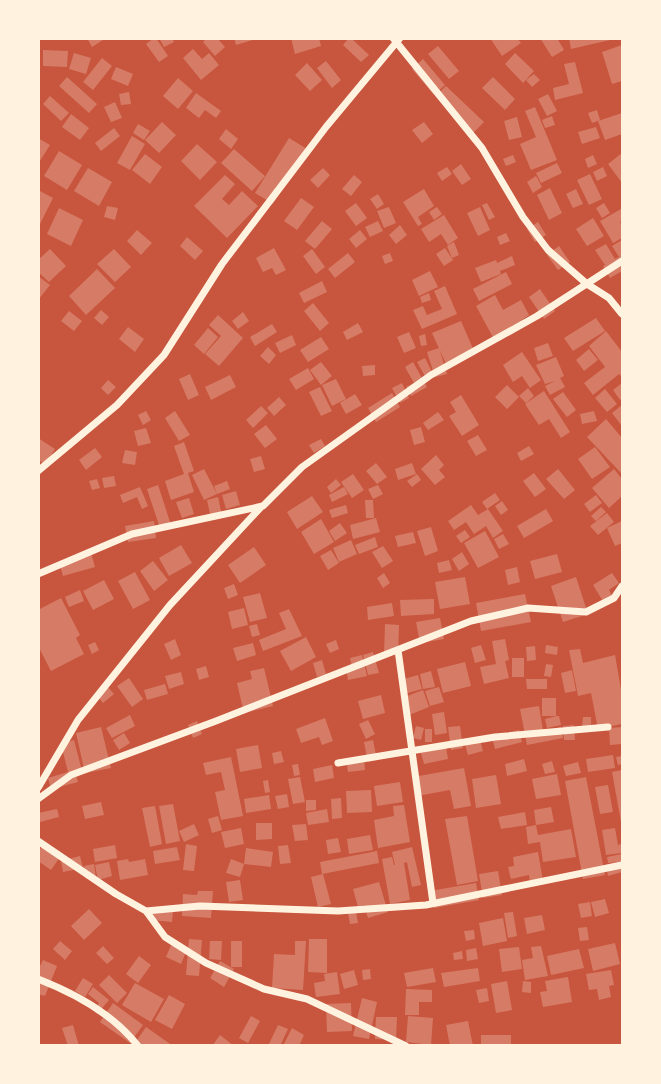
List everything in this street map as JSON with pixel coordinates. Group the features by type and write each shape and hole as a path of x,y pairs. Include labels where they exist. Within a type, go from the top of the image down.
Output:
{"street":[{"path":"38,471 117,405 163,355 222,264 326,127 397,40 482,148 523,217 548,250 587,284 609,298 622,314"},
{"path":"38,788 78,720 170,605 302,467 431,375 537,316 622,261"},
{"path":"38,574 132,534 263,506"},
{"path":"38,799 71,775 471,621 528,608 586,612 614,598 622,586"},
{"path":"398,650 433,903"},
{"path":"338,763 495,737 608,727"},
{"path":"38,841 146,911 165,937 206,963 264,989 307,999 406,1045"},
{"path":"146,911 200,906 338,911 433,903 622,865"},
{"path":"38,979 55,985 99,1010 138,1045"}],"building":[{"path":"87,38 106,38 92,47"},
{"path":"154,38 168,56 159,62 146,44"},
{"path":"159,38 172,38 174,42 164,47"},
{"path":"207,38 217,38 225,47 215,56 203,42"},
{"path":"234,38 256,38 256,39 236,45"},
{"path":"291,38 319,38 321,46 295,54"},
{"path":"349,38 369,55 361,62 343,45"},
{"path":"490,38 517,38 521,43 502,56"},
{"path":"540,38 557,38 564,50 552,57"},
{"path":"569,38 610,38 610,40 571,49"},
{"path":"622,45 622,81 612,84 602,52"},
{"path":"438,46 459,71 449,79 428,54"},
{"path":"193,49 202,59 209,53 219,65 201,80 183,58"},
{"path":"43,50 68,51 67,67 43,66"},
{"path":"74,53 91,58 86,74 69,69"},
{"path":"515,53 534,71 523,83 505,64"},
{"path":"102,58 112,66 93,90 83,82"},
{"path":"423,59 445,85 434,95 412,69"},
{"path":"326,61 341,80 332,88 317,68"},
{"path":"575,62 583,93 555,100 553,88 569,84 564,64"},
{"path":"307,63 322,80 310,91 295,75"},
{"path":"116,67 133,74 128,86 111,79"},
{"path":"534,74 540,80 532,87 526,80"},
{"path":"67,77 97,104 89,113 59,86"},
{"path":"493,77 515,99 505,110 482,88"},
{"path":"178,78 193,91 178,109 163,96"},
{"path":"446,86 484,122 473,133 435,96"},
{"path":"129,92 131,104 121,105 119,94"},
{"path":"196,93 221,111 216,118 205,110 199,118 186,108"},
{"path":"548,94 557,111 547,116 538,99"},
{"path":"50,96 69,113 61,121 43,104"},
{"path":"115,102 122,118 111,122 104,107"},
{"path":"535,107 557,160 531,170 520,144 536,137 525,111"},
{"path":"597,110 600,120 592,123 588,113"},
{"path":"622,113 622,134 605,140 598,121"},
{"path":"71,114 89,128 80,140 62,127"},
{"path":"552,116 555,125 545,128 542,120"},
{"path":"517,117 522,137 509,140 504,121"},
{"path":"162,122 176,135 159,153 145,140"},
{"path":"424,122 433,134 422,143 412,130"},
{"path":"138,124 150,131 144,140 133,133"},
{"path":"596,127 600,138 582,144 578,132"},
{"path":"114,128 120,136 101,151 95,143"},
{"path":"226,129 238,139 231,149 219,139"},
{"path":"132,136 145,144 130,170 117,163"},
{"path":"38,138 50,145 38,164"},
{"path":"289,138 307,149 273,204 255,193"},
{"path":"197,144 217,162 200,180 181,161"},
{"path":"234,149 265,176 252,191 221,163"},
{"path":"59,151 82,165 67,190 44,176"},
{"path":"622,153 622,183 608,164"},
{"path":"145,154 162,167 150,184 132,170"},
{"path":"513,155 516,162 506,166 503,159"},
{"path":"593,155 597,164 588,168 585,159"},
{"path":"557,163 562,173 541,183 536,173"},
{"path":"461,164 471,179 462,185 452,171"},
{"path":"447,167 452,174 442,181 437,173"},
{"path":"603,167 607,176 597,181 593,172"},
{"path":"88,168 112,182 99,206 74,191"},
{"path":"323,168 330,175 318,188 310,180"},
{"path":"590,174 602,199 589,205 577,180"},
{"path":"225,175 235,184 222,199 229,205 242,191 258,206 227,238 194,206"},
{"path":"354,175 362,182 351,196 342,189"},
{"path":"536,176 542,187 533,193 527,182"},
{"path":"550,188 562,213 549,220 537,195"},
{"path":"424,189 434,206 418,217 422,224 418,226 403,202"},
{"path":"576,189 583,204 573,208 566,194"},
{"path":"38,190 53,198 38,228"},
{"path":"378,194 384,204 377,209 370,199"},
{"path":"301,198 314,207 297,230 284,221"},
{"path":"356,203 367,218 356,226 345,211"},
{"path":"487,203 495,217 489,220 482,205"},
{"path":"604,203 610,213 602,218 596,208"},
{"path":"107,206 118,208 115,220 104,217"},
{"path":"389,207 396,223 384,228 377,211"},
{"path":"437,207 442,214 434,220 429,212"},
{"path":"480,207 490,230 478,236 467,213"},
{"path":"59,208 83,220 71,246 47,234"},
{"path":"621,209 622,238 613,243 600,221"},
{"path":"444,215 458,238 448,245 441,234 429,242 421,229"},
{"path":"593,218 604,236 587,246 576,229"},
{"path":"322,221 332,229 315,249 305,241"},
{"path":"378,221 383,231 370,237 365,227"},
{"path":"538,222 546,235 535,242 527,229"},
{"path":"400,225 407,235 396,244 389,235"},
{"path":"137,230 152,243 141,255 127,241"},
{"path":"360,230 367,239 356,248 349,239"},
{"path":"506,233 510,241 500,245 497,237"},
{"path":"187,237 203,251 195,260 180,246"},
{"path":"622,240 622,271 610,278 595,250 606,244 615,259 619,257 612,246"},
{"path":"454,242 459,255 452,258 447,246"},
{"path":"559,246 570,262 558,270 547,255"},
{"path":"274,248 286,270 276,275 272,268 263,272 256,258"},
{"path":"445,248 453,260 444,266 436,254"},
{"path":"50,249 66,266 49,282 38,272 38,260"},
{"path":"114,249 131,267 115,282 97,264"},
{"path":"312,249 325,267 316,274 303,256"},
{"path":"348,253 355,262 335,278 328,269"},
{"path":"390,253 393,261 385,264 382,256"},
{"path":"512,256 515,265 481,282 475,268"},
{"path":"97,269 115,288 86,315 69,296"},
{"path":"430,271 438,287 419,296 412,280"},
{"path":"506,272 512,284 479,301 473,289"},
{"path":"38,276 50,285 38,300"},
{"path":"322,281 327,292 304,303 299,293"},
{"path":"445,286 457,314 422,329 413,310 423,306 427,315 442,309 434,291"},
{"path":"540,289 555,311 544,319 529,297"},
{"path":"429,293 431,300 422,303 420,297"},
{"path":"495,295 503,310 521,300 529,315 522,320 525,325 495,341 476,306"},
{"path":"313,303 329,323 320,331 304,311"},
{"path":"101,310 109,317 102,325 94,318"},
{"path":"69,311 82,321 74,331 61,321"},
{"path":"243,312 249,321 238,329 232,321"},
{"path":"218,315 243,338 219,366 205,354 221,336 209,325"},
{"path":"596,318 605,331 573,351 564,338"},
{"path":"461,321 474,351 446,364 432,333"},
{"path":"358,323 363,332 347,340 343,332"},
{"path":"272,324 277,332 255,346 250,337"},
{"path":"128,327 144,339 135,352 119,339"},
{"path":"208,328 218,337 204,354 194,345"},
{"path":"606,331 622,352 622,375 619,374 593,395 584,383 605,367 589,346"},
{"path":"409,332 416,348 404,353 397,337"},
{"path":"425,334 427,345 421,346 419,336"},
{"path":"292,335 296,345 280,353 275,343"},
{"path":"321,337 329,349 308,362 300,350"},
{"path":"548,343 553,356 538,361 534,348"},
{"path":"268,347 276,355 269,364 260,356"},
{"path":"439,348 447,374 435,377 427,352"},
{"path":"589,349 598,360 584,371 576,360"},
{"path":"522,352 541,380 530,388 522,376 513,382 503,365"},
{"path":"556,357 564,376 560,378 565,387 550,395 545,386 555,381 545,384 536,365"},
{"path":"425,358 433,374 426,378 417,362"},
{"path":"321,362 332,376 321,385 310,370"},
{"path":"413,362 427,387 411,396 406,387 414,383 405,367"},
{"path":"375,365 375,375 363,376 362,366"},
{"path":"308,368 314,379 296,390 289,379"},
{"path":"190,374 199,395 188,400 179,379"},
{"path":"230,375 236,387 211,400 205,387"},
{"path":"336,379 346,399 332,406 322,385"},
{"path":"108,380 116,387 108,395 101,388"},
{"path":"402,383 409,398 400,403 392,388"},
{"path":"622,383 622,398 620,400 613,390"},
{"path":"507,385 519,397 507,409 495,397"},
{"path":"320,387 332,411 321,416 309,392"},
{"path":"528,388 534,396 526,403 519,396"},
{"path":"605,389 617,404 607,412 595,398"},
{"path":"544,391 570,432 561,438 549,419 539,425 525,404"},
{"path":"563,392 576,410 567,417 553,399"},
{"path":"392,393 400,407 376,422 368,408"},
{"path":"355,394 362,405 346,414 340,403"},
{"path":"461,395 479,425 462,436 449,416 456,412 450,402"},
{"path":"279,397 286,405 274,416 267,408"},
{"path":"622,405 622,426 612,413"},
{"path":"261,406 268,413 253,428 246,420"},
{"path":"146,411 151,420 143,425 138,415"},
{"path":"175,411 190,435 179,441 165,418"},
{"path":"594,411 597,421 582,424 580,414"},
{"path":"438,412 444,420 428,430 423,423"},
{"path":"606,419 622,438 622,474 587,437"},
{"path":"266,425 277,439 265,448 254,434"},
{"path":"421,427 425,442 414,445 410,430"},
{"path":"146,428 151,443 138,446 134,431"},
{"path":"478,435 487,450 476,456 467,441"},
{"path":"38,438 55,449 45,465 40,461 38,464"},
{"path":"321,439 325,446 314,453 309,445"},
{"path":"184,442 194,471 188,473 194,492 171,500 165,481 184,474 174,446"},
{"path":"529,446 534,454 521,461 517,453"},
{"path":"595,447 610,467 592,479 578,459"},
{"path":"95,448 102,457 86,470 79,460"},
{"path":"125,450 137,452 135,465 122,463"},
{"path":"436,455 444,465 439,470 445,477 435,485 421,469"},
{"path":"261,456 265,469 254,472 250,459"},
{"path":"376,463 387,477 377,484 366,471"},
{"path":"412,463 416,474 398,480 395,469"},
{"path":"204,469 217,494 204,500 192,475"},
{"path":"558,469 575,490 564,499 546,479"},
{"path":"614,469 622,479 622,499 621,497 609,508 592,488"},
{"path":"534,473 546,489 535,497 523,481"},
{"path":"353,474 364,490 352,498 341,482"},
{"path":"417,474 421,480 412,487 407,481"},
{"path":"114,476 116,486 104,488 102,478"},
{"path":"97,479 100,488 92,490 89,481"},
{"path":"336,479 341,485 331,493 327,487"},
{"path":"227,481 230,489 217,494 214,486"},
{"path":"158,485 172,528 161,531 147,489"},
{"path":"378,485 383,494 373,499 368,489"},
{"path":"140,487 148,506 142,509 137,497 123,503 120,495"},
{"path":"344,487 348,494 332,502 329,495"},
{"path":"236,491 240,505 226,509 222,495"},
{"path":"495,493 500,500 487,509 482,502"},
{"path":"596,495 602,503 590,512 584,504"},
{"path":"312,496 323,512 297,529 287,512"},
{"path":"218,497 222,515 211,518 207,500"},
{"path":"189,498 194,514 182,518 176,502"},
{"path":"365,500 373,500 374,518 366,518"},
{"path":"502,501 508,510 501,515 495,506"},
{"path":"346,505 348,513 332,518 329,510"},
{"path":"471,505 478,515 488,509 503,531 493,538 486,526 474,534 466,522 454,530 448,521"},
{"path":"601,507 606,512 596,521 591,516"},
{"path":"546,509 553,521 524,538 517,526"},
{"path":"607,513 614,522 598,535 590,526"},
{"path":"376,518 380,532 353,539 350,525"},
{"path":"321,519 334,542 314,554 301,532"},
{"path":"154,521 156,538 128,542 125,526"},
{"path":"622,521 622,543 615,546 607,528"},
{"path":"340,523 347,533 335,541 329,531"},
{"path":"431,527 438,551 425,556 417,531"},
{"path":"465,530 470,537 461,543 456,536"},
{"path":"485,531 499,557 478,568 464,543"},
{"path":"413,532 416,543 398,547 395,536"},
{"path":"503,534 509,544 499,549 494,539"},
{"path":"375,537 378,547 359,554 355,545"},
{"path":"351,540 357,554 339,562 333,548"},
{"path":"181,545 192,563 169,576 159,558"},
{"path":"383,546 393,561 382,568 372,552"},
{"path":"254,547 266,565 240,583 228,565"},
{"path":"331,550 339,563 328,570 320,556"},
{"path":"462,552 469,564 459,571 452,559"},
{"path":"91,553 95,567 63,576 59,562"},
{"path":"557,554 562,572 535,579 530,561"},
{"path":"449,560 452,570 439,573 437,563"},
{"path":"153,561 168,580 154,591 140,571"},
{"path":"517,567 520,582 508,585 505,570"},
{"path":"135,572 150,600 133,609 118,581"},
{"path":"384,573 390,583 383,588 377,578"},
{"path":"612,573 619,583 609,590 613,597 604,603 593,585"},
{"path":"465,577 470,604 440,609 435,582"},
{"path":"576,577 588,614 563,622 551,586"},
{"path":"104,580 114,599 93,610 83,591"},
{"path":"234,584 238,595 228,599 224,588"},
{"path":"80,590 84,601 69,607 65,597"},
{"path":"260,593 267,618 250,622 243,597"},
{"path":"525,594 531,622 481,631 476,603"},
{"path":"61,598 80,635 76,638 84,654 51,671 38,646 38,610"},
{"path":"434,599 434,614 401,616 400,600"},
{"path":"392,603 394,616 368,620 367,607"},
{"path":"244,608 248,625 232,629 228,612"},
{"path":"289,609 302,636 263,651 259,640 286,629 279,613"},
{"path":"440,618 444,639 420,643 416,622"},
{"path":"257,624 260,635 252,637 249,626"},
{"path":"385,624 399,625 398,655 384,655"},
{"path":"306,637 316,657 291,671 280,651"},
{"path":"175,639 181,655 171,660 164,644"},
{"path":"505,639 509,660 505,661 509,678 484,684 480,667 496,664 492,641"},
{"path":"336,640 339,649 330,653 326,644"},
{"path":"95,642 99,650 92,654 88,645"},
{"path":"253,643 256,655 237,661 233,648"},
{"path":"481,645 486,660 475,663 471,648"},
{"path":"546,645 558,647 557,655 545,653"},
{"path":"535,646 536,660 527,661 526,647"},
{"path":"580,649 583,663 615,655 622,695 622,724 598,729 591,693 578,696 569,650"},
{"path":"373,652 379,673 368,675 363,655"},
{"path":"362,655 367,676 348,680 346,669 352,668 350,658"},
{"path":"512,658 524,658 524,677 512,677"},
{"path":"322,660 326,674 317,677 313,663"},
{"path":"465,662 471,686 443,693 437,669"},
{"path":"546,664 553,665 551,677 544,676"},
{"path":"206,666 209,677 199,680 196,669"},
{"path":"264,668 273,706 244,713 237,683 252,679 250,671"},
{"path":"572,670 576,691 565,693 561,673"},
{"path":"431,671 435,687 423,689 420,674"},
{"path":"181,672 184,684 169,689 165,676"},
{"path":"418,675 422,689 404,694 400,680"},
{"path":"129,678 143,699 132,707 117,686"},
{"path":"526,679 547,679 547,689 527,689"},
{"path":"165,684 168,694 147,700 144,690"},
{"path":"107,686 114,694 103,703 96,694"},
{"path":"439,687 444,702 430,706 425,691"},
{"path":"423,690 429,707 409,715 402,698"},
{"path":"381,695 385,713 363,719 358,701"},
{"path":"542,698 556,698 556,716 542,716"},
{"path":"539,706 543,731 561,727 563,738 527,745 520,709"},
{"path":"444,712 447,733 435,735 432,714"},
{"path":"130,715 135,726 112,738 106,728"},
{"path":"559,716 561,725 547,728 545,719"},
{"path":"583,717 591,717 591,727 582,727"},
{"path":"325,718 333,741 322,745 319,737 301,743 296,729"},
{"path":"368,720 375,734 366,739 359,724"},
{"path":"197,721 202,734 193,738 188,725"},
{"path":"574,725 575,740 564,740 563,726"},
{"path":"416,726 424,728 421,740 413,738"},
{"path":"460,726 463,748 451,750 448,727"},
{"path":"101,727 111,768 85,773 76,733"},
{"path":"622,727 622,744 610,745 609,728"},
{"path":"425,729 432,729 432,742 425,742"},
{"path":"519,730 522,742 495,749 492,737"},
{"path":"124,733 130,743 119,750 113,740"},
{"path":"74,740 82,771 75,773 78,782 51,789 48,778 68,772 61,744"},
{"path":"373,740 377,760 368,762 364,742"},
{"path":"480,740 483,751 468,755 465,744"},
{"path":"258,745 262,768 240,772 236,749"},
{"path":"446,747 448,759 424,764 421,753"},
{"path":"281,751 284,762 274,764 272,753"},
{"path":"613,755 615,768 588,772 586,759"},
{"path":"622,756 622,764 618,765 616,757"},
{"path":"231,757 243,816 221,820 215,792 225,790 221,772 206,775 203,763"},
{"path":"364,757 365,770 348,772 346,759"},
{"path":"524,759 527,771 507,776 505,764"},
{"path":"552,761 555,772 545,774 542,764"},
{"path":"578,762 581,773 566,776 563,766"},
{"path":"298,764 300,775 294,776 292,765"},
{"path":"332,765 334,778 315,782 313,769"},
{"path":"464,768 471,806 454,809 450,790 417,796 413,777"},
{"path":"622,770 622,822 621,822 612,772"},
{"path":"557,774 561,795 536,799 532,779"},
{"path":"496,775 501,804 476,808 472,779"},
{"path":"300,777 305,802 293,804 288,779"},
{"path":"586,777 605,875 583,879 565,781"},
{"path":"268,780 270,792 265,793 263,781"},
{"path":"400,782 403,802 377,806 374,786"},
{"path":"608,785 613,812 600,814 595,787"},
{"path":"371,790 372,812 347,813 346,791"},
{"path":"287,794 289,807 278,809 275,796"},
{"path":"269,795 271,809 246,813 244,799"},
{"path":"341,798 342,818 332,819 331,799"},
{"path":"306,800 316,800 316,810 306,811"},
{"path":"101,802 104,815 85,819 82,806"},
{"path":"173,804 180,841 166,844 159,806"},
{"path":"404,805 410,842 378,848 374,820 394,816 393,806"},
{"path":"155,806 162,844 150,847 142,808"},
{"path":"551,807 554,822 536,825 534,810"},
{"path":"57,809 59,817 40,822 38,813"},
{"path":"327,809 329,822 308,825 306,813"},
{"path":"525,812 527,825 501,829 498,817"},
{"path":"218,816 222,830 212,833 208,819"},
{"path":"467,816 478,881 457,885 445,819"},
{"path":"256,823 272,823 272,839 256,840"},
{"path":"194,824 199,835 184,842 179,831"},
{"path":"306,824 308,840 295,841 292,825"},
{"path":"536,825 538,835 571,829 576,857 543,862 540,842 528,844 526,827"},
{"path":"241,828 244,844 225,848 221,832"},
{"path":"615,828 622,853 606,855 602,830"},
{"path":"370,835 373,850 349,854 347,839"},
{"path":"338,838 341,852 328,854 326,840"},
{"path":"186,844 197,846 194,871 183,870"},
{"path":"43,845 60,857 51,870 38,861 38,852"},
{"path":"115,845 117,858 95,862 93,849"},
{"path":"288,845 291,863 280,864 278,846"},
{"path":"177,847 180,860 155,864 153,851"},
{"path":"412,847 421,885 412,887 407,862 404,863 410,900 390,904 382,859 392,857 395,865 392,852"},
{"path":"246,848 273,852 271,867 244,864"},
{"path":"377,851 379,863 322,874 320,862"},
{"path":"538,852 543,881 530,884 529,875 511,879 508,867 514,866 513,857"},
{"path":"622,854 622,872 608,876 606,865 618,862 608,863 607,857"},
{"path":"80,856 83,868 63,872 61,861"},
{"path":"128,859 129,862 145,859 148,875 120,880 117,861"},
{"path":"231,859 244,864 240,877 226,873"},
{"path":"109,862 112,876 98,880 95,865"},
{"path":"94,864 96,878 86,879 84,866"},
{"path":"498,871 502,895 483,898 479,874"},
{"path":"323,874 331,904 318,907 311,877"},
{"path":"240,880 243,900 229,902 226,882"},
{"path":"379,882 388,912 368,918 364,905 358,907 353,889"},
{"path":"476,883 479,900 434,908 430,891"},
{"path":"198,891 213,891 211,918 182,916 183,894 197,895"},
{"path":"605,899 609,913 595,917 591,902"},
{"path":"590,902 592,916 581,918 578,904"},
{"path":"89,909 102,923 84,940 71,926"},
{"path":"152,909 173,911 172,922 151,920"},
{"path":"356,912 358,923 350,924 348,913"},
{"path":"513,912 517,936 508,938 504,913"},
{"path":"542,915 545,930 527,934 524,918"},
{"path":"503,918 507,941 483,946 479,923"},
{"path":"587,927 589,940 580,941 578,928"},
{"path":"474,930 475,939 466,941 464,931"},
{"path":"189,939 202,940 199,976 186,975"},
{"path":"309,939 327,939 327,973 308,972"},
{"path":"60,941 72,951 65,960 53,949"},
{"path":"210,941 222,941 221,960 209,959"},
{"path":"231,941 242,941 242,967 231,967"},
{"path":"295,941 306,941 303,990 272,988 274,954 295,955"},
{"path":"615,943 620,964 593,971 588,949"},
{"path":"171,945 186,952 181,964 166,957"},
{"path":"103,946 114,958 107,964 96,953"},
{"path":"541,946 548,976 525,980 522,960 533,958 531,947"},
{"path":"519,947 522,969 502,972 499,949"},
{"path":"476,948 478,959 467,961 466,950"},
{"path":"579,949 584,968 551,975 547,956"},
{"path":"462,951 463,959 454,960 453,953"},
{"path":"139,956 151,965 138,983 126,974"},
{"path":"43,960 57,966 45,996 38,994 38,970"},
{"path":"220,961 234,969 224,987 210,978"},
{"path":"433,968 436,982 407,987 404,973"},
{"path":"478,968 480,981 444,987 441,973"},
{"path":"370,969 371,979 363,980 362,970"},
{"path":"354,970 358,985 344,989 340,974"},
{"path":"611,970 614,985 609,986 611,997 599,1000 597,989 589,990 586,974"},
{"path":"337,972 340,994 316,997 314,983 325,981 324,974"},
{"path":"109,975 127,993 117,1003 99,985"},
{"path":"568,977 572,1002 543,1007 540,992 547,991 545,981"},
{"path":"83,978 93,984 85,997 75,991"},
{"path":"507,981 512,1010 496,1013 491,984"},
{"path":"523,981 531,982 531,993 522,992"},
{"path":"135,983 164,999 151,1022 122,1005"},
{"path":"93,987 109,1000 97,1014 94,1010 99,1003 88,994"},
{"path":"487,988 489,1001 479,1003 476,990"},
{"path":"406,989 432,990 432,1002 419,1002 419,1015 405,1015"},
{"path":"169,995 185,1004 172,1029 155,1020"},
{"path":"362,998 377,1002 369,1039 353,1036"},
{"path":"113,1003 143,1025 130,1043 100,1022"},
{"path":"351,1003 352,1031 327,1032 326,1004"},
{"path":"251,1016 260,1021 248,1043 239,1038"},
{"path":"408,1016 433,1018 431,1045 406,1042"},
{"path":"376,1017 397,1017 396,1040 375,1039"},
{"path":"468,1021 473,1046 450,1046 446,1025"},
{"path":"73,1025 79,1046 68,1046 62,1028"},
{"path":"278,1025 288,1029 280,1046 268,1046"},
{"path":"146,1027 173,1046 139,1046 135,1043"},
{"path":"292,1028 304,1035 299,1046 283,1046"},
{"path":"220,1035 234,1046 212,1046"},
{"path":"481,1035 511,1035 511,1046 481,1046"}]}
